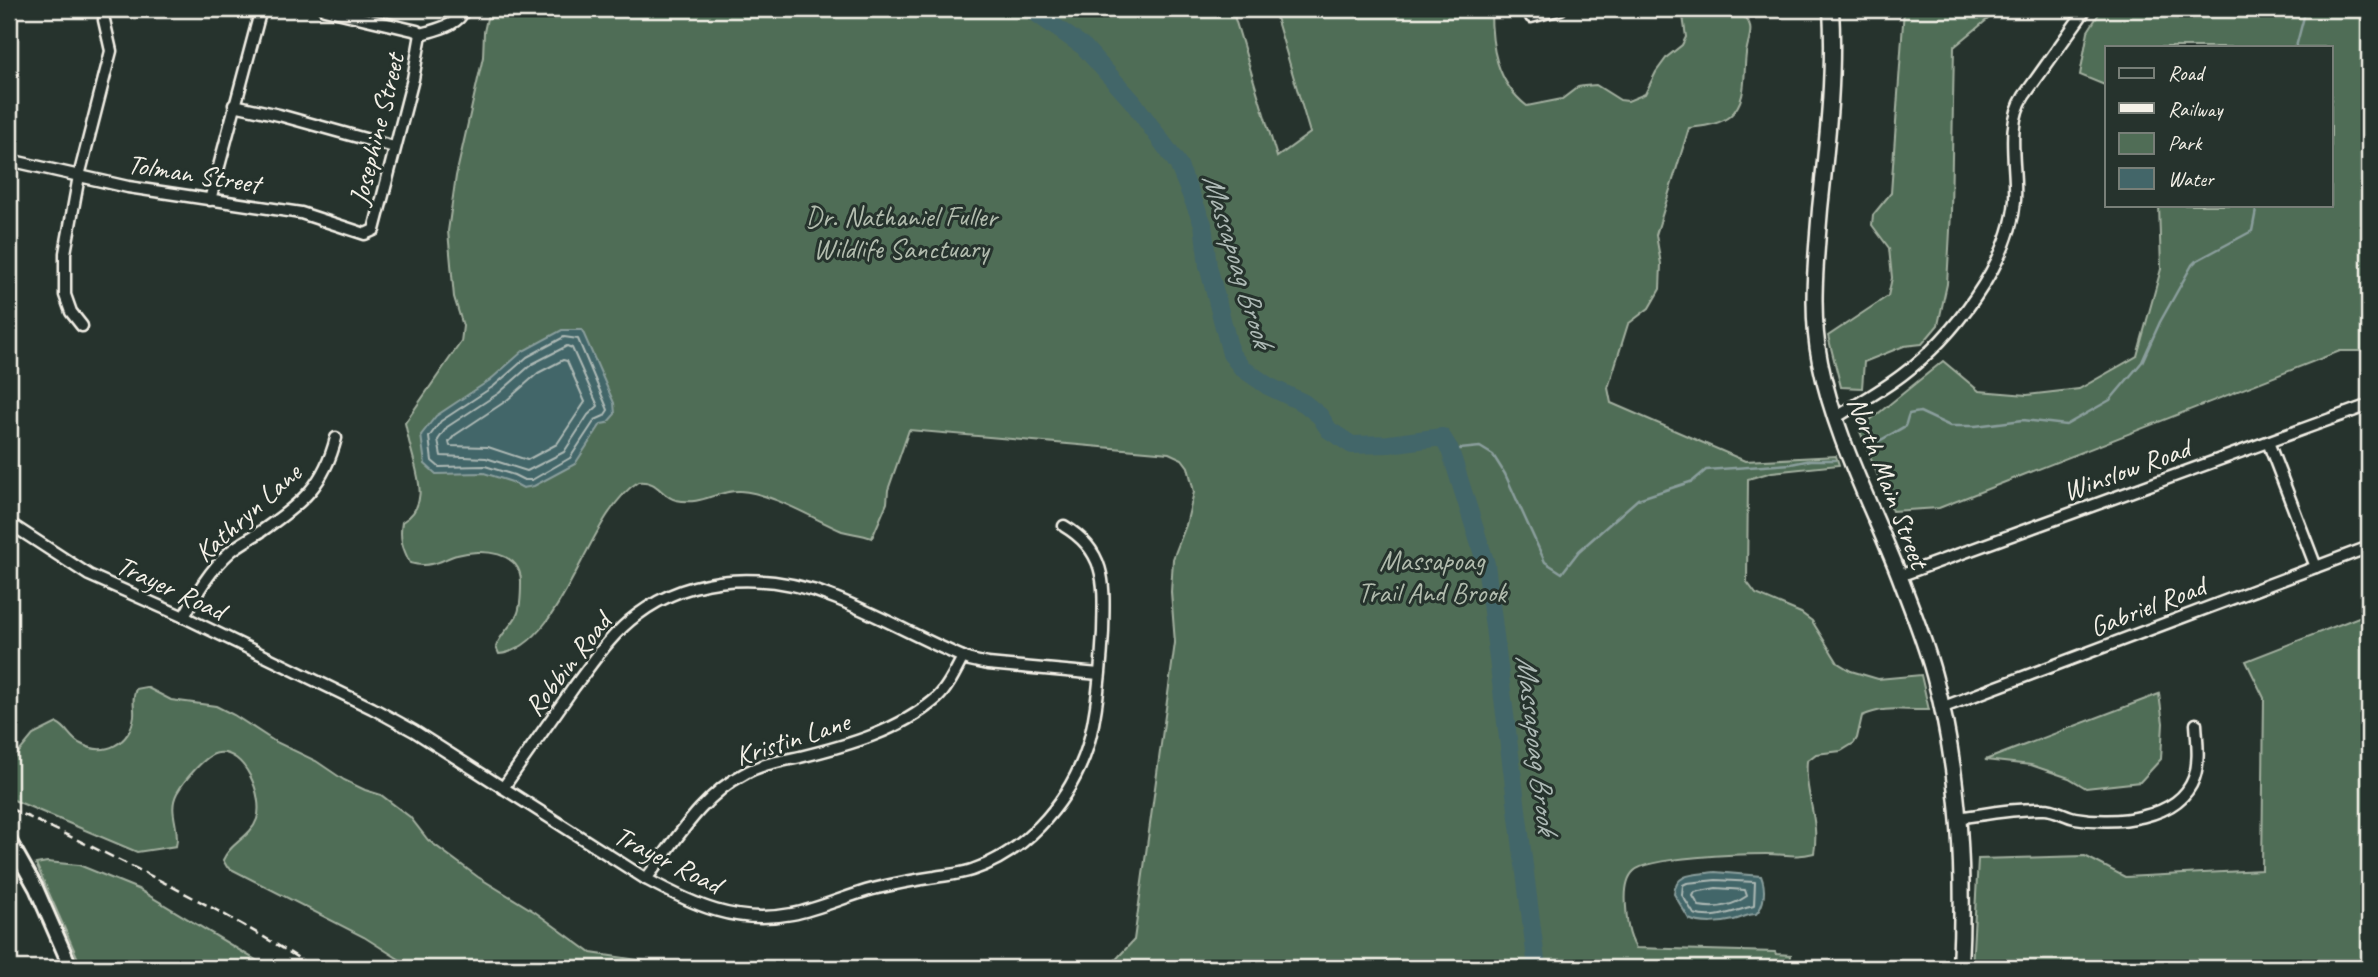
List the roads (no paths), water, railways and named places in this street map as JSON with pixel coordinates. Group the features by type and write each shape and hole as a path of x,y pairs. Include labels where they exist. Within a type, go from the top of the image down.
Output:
{"main road":[{"name":"North Main Street","path":"1831,9 1833,74 1815,263 1815,316 1820,362 1835,418 1899,576 1934,674 1956,789 1963,900 1959,968"}],"street":[{"path":"210,200 261,9"},
{"path":"324,9 347,11 421,34 455,23 465,9"},
{"path":"1531,17 1561,9"},
{"path":"1835,418 1889,385 1919,362 1955,323 1992,272 2014,207 2014,128 2017,110 2024,96 2087,9"},
{"path":"82,326 67,304 63,282 65,253 79,176 111,51 104,20"},
{"name":"Josephine Street","path":"370,233 413,79 421,34"},
{"path":"234,105 394,147"},
{"name":"Tolman Street","path":"9,160 128,187 300,213 365,234 370,233"},
{"name":"Winslow Road","path":"1899,576 2369,405"},
{"name":"Kathryn Lane","path":"184,617 200,585 218,564 313,490 331,456 336,438"},
{"path":"2268,442 2316,567"},
{"name":"Trayer Road","path":"9,523 89,575 184,617 414,731 646,879 698,906 739,917 764,918 794,914 900,882 969,871 1012,851 1053,812 1074,779 1085,755 1092,729 1102,648 1104,593 1101,568 1091,547 1064,526"},
{"name":"Gabriel Road","path":"1941,708 2369,547"},
{"name":"Robbin Road","path":"503,788 614,635 637,614 695,586 754,579 777,581 834,598 963,657 988,664 1098,674"},
{"name":"Kristin Lane","path":"646,879 684,830 723,787 745,773 769,764 850,743 907,721 939,696 963,657"},
{"path":"1958,818 2048,808 2075,818 2105,821 2159,811 2183,798 2194,777 2198,750 2196,724"},
{"path":"11,844 36,888 71,968"}],"water":[{"path":"562,330 582,330 614,403 615,414 607,423 601,424 575,464 534,486 523,488 484,473 436,474 425,464 421,435 436,416 490,380 523,351"},
{"path":"1715,872 1761,876 1764,896 1756,914 1718,923 1689,919 1674,894 1679,881 1688,876"}],"waterway":[{"name":"Massapoag Brook","path":"1030,9 1084,47 1133,102 1178,164 1203,224 1208,266 1231,354 1242,368 1268,386 1304,403 1320,416 1329,430 1352,445 1389,444 1442,437 1450,450 1486,564 1537,968"},
{"path":"2296,46 2306,9"},
{"path":"1867,448 1905,426 1909,414 1920,412 1950,426 2023,420 2066,425 2110,400 2142,362 2160,322 2192,265 2252,231 2257,206"},
{"path":"1450,450 1480,447 1493,455 1505,474 1545,562 1562,573 1579,551 1638,499 1693,481 1706,470 1835,460"}],"railway":[{"path":"9,808 203,903 314,968"}],"park label":[{"name":"Dr. Nathaniel Fuller Wildlife Sanctuary","path":"901,232"},
{"name":"Massapoag Trail And Brook","path":"1432,576"}]}
